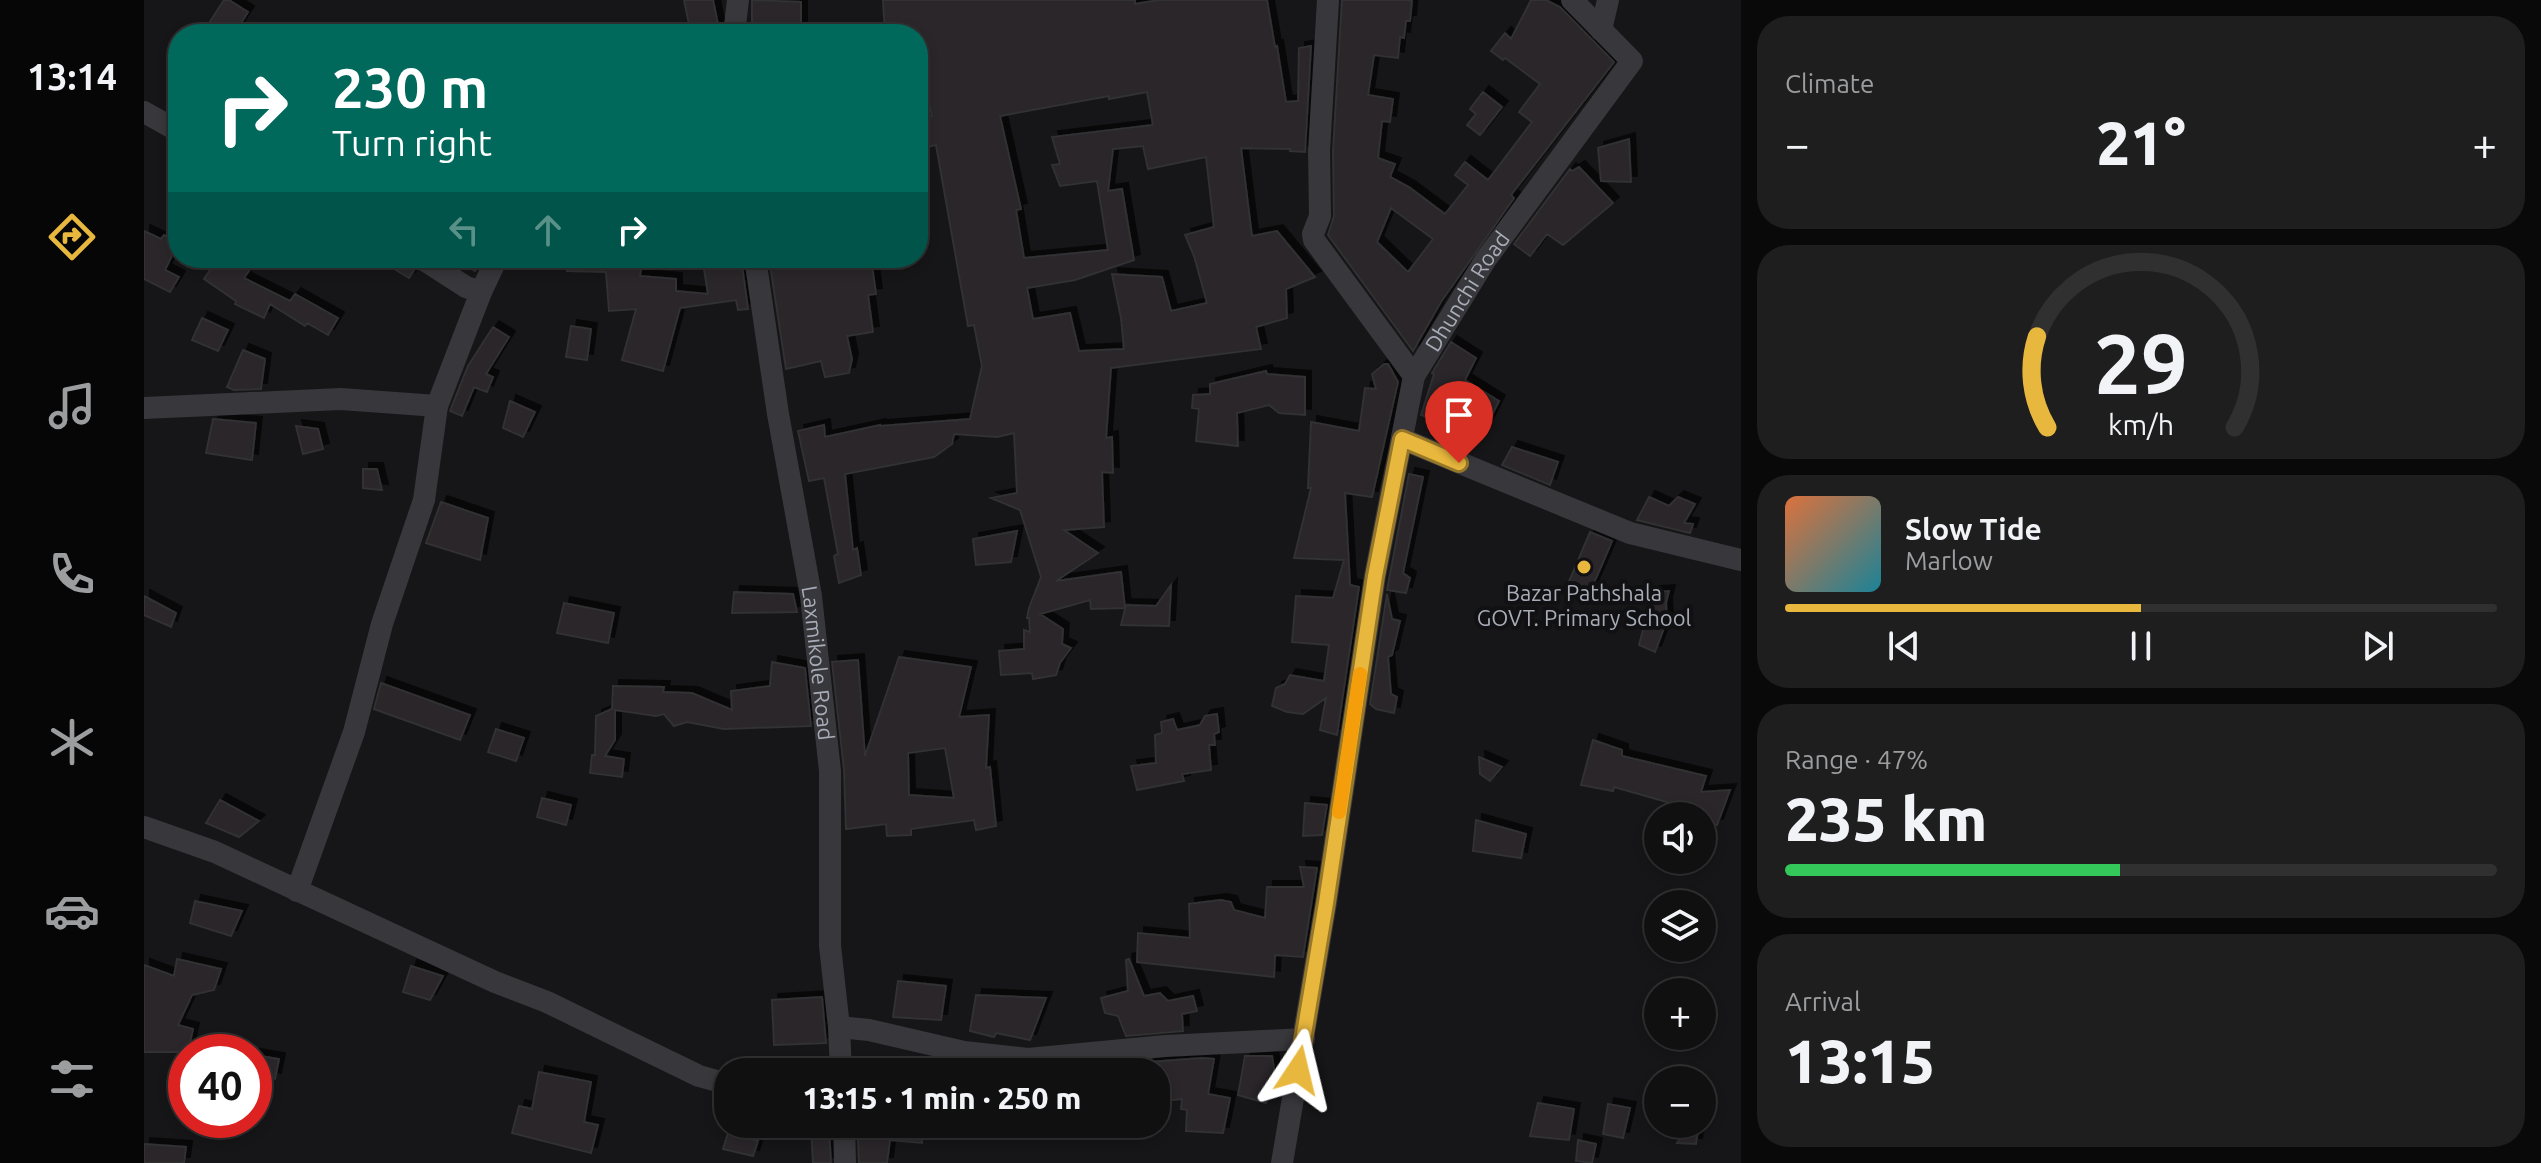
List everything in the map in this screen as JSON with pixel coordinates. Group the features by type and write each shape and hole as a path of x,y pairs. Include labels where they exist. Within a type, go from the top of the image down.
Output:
{"street":[{"path":"735,24 738,0"},
{"path":"1328,0 1319,151 1320,216 1313,234 1314,240 1414,376"},
{"name":"Dhunchi Road","path":"1282,1163 1375,576 1414,376 1486,259 1632,61 1572,0"},
{"path":"1601,30 1608,0"},
{"path":"144,112 168,125"},
{"path":"437,268 466,287 481,292"},
{"path":"297,891 354,732 382,624 424,500 437,406 492,268"},
{"name":"Laxmikole Road","path":"756,268 778,414 813,610 830,771 830,946 840,1058"},
{"path":"144,408 341,399 437,406"},
{"path":"1402,439 1630,533 1741,560"},
{"path":"144,827 215,852 495,982 547,1002 699,1076 714,1080"},
{"path":"839,1027 869,1030 964,1052 1028,1059 1165,1046 1304,1039"},
{"path":"844,1138 845,1163"}],"building":[{"path":"224,0 248,12 240,24 208,24"},
{"path":"684,0 713,0 718,24 689,24"},
{"path":"752,0 801,2 801,24 752,24"},
{"path":"883,0 1135,0 1135,4 1159,0 1267,0 1286,102 1298,101 1299,48 1311,46 1305,152 1241,148 1252,236 1277,231 1315,277 1286,289 1287,318 1256,327 1261,349 1111,368 1106,438 1112,437 1113,473 1102,472 1104,527 1064,530 1098,553 1056,581 1121,572 1125,608 1091,609 1090,600 1040,614 1063,629 1062,644 1071,648 1056,675 1033,679 1032,673 1001,675 999,651 1024,649 1024,630 1030,632 1027,618 1029,608 1041,577 1020,510 991,498 1017,493 1014,433 997,437 954,434 952,444 934,457 845,474 853,550 857,548 861,575 839,583 834,556 838,554 824,478 809,481 798,431 824,425 825,437 880,425 970,419 982,366 974,325 968,326 936,145 928,147 928,116 932,116 928,99 928,24 884,24","holes":["1147,92 1153,125 1052,137 1060,164 1052,165 1060,186 1097,181 1108,250 1024,258 1016,210 1021,209 1000,116","1143,146 1148,169 1206,157 1214,227 1185,235 1207,303 1171,311 1162,277 1112,274 1124,349 1079,351 1070,313 1033,319 1027,288 1075,280 1134,260 1122,189 1108,191 1113,149"]},
{"path":"1342,0 1412,0 1410,21 1406,21 1404,38 1400,37 1398,58 1374,55 1368,95 1393,99 1390,122 1382,121 1378,158 1395,164 1390,177 1445,214 1468,185 1455,175 1465,162 1488,180 1532,122 1519,112 1540,84 1491,51 1505,33 1511,39 1531,0 1546,0 1560,7 1614,62 1511,195 1514,198 1441,302 1413,351 1328,235 1334,216 1333,151","holes":["1391,208 1433,239 1408,272 1377,242"]},
{"path":"1483,92 1502,107 1480,135 1467,125 1476,114 1470,109"},
{"path":"1629,139 1631,182 1601,181 1598,148"},
{"path":"1579,167 1613,203 1563,245 1547,234 1530,256 1514,244 1570,169"},
{"path":"144,231 161,239 164,235 168,237 168,264 165,270 179,277 170,292 144,279"},
{"path":"211,268 251,268 244,278 290,301 295,294 338,318 328,335 307,323 305,326 270,304 264,318 235,304 236,301 204,279"},
{"path":"392,268 413,268 409,278"},
{"path":"567,268 641,268 640,276 676,279 676,291 708,294 704,269 742,268 748,309 738,310 736,300 680,308 663,371 622,360 636,309 609,311 606,272 567,271"},
{"path":"771,268 872,268 876,294 868,295 873,332 847,336 852,359 849,373 825,377 821,361 786,369"},
{"path":"202,318 228,330 218,351 192,340"},
{"path":"571,326 591,329 587,360 566,357"},
{"path":"493,327 509,337 486,374 493,377 487,392 474,387 462,416 450,411 468,366"},
{"path":"1451,342 1476,358 1465,380 1499,401 1481,437 1421,415 1432,373"},
{"path":"243,350 265,359 261,389 234,390 227,387"},
{"path":"1388,364 1398,382 1372,497 1345,493 1350,585 1359,587 1337,735 1320,730 1326,698 1303,714 1272,706 1276,688 1285,684 1290,675 1324,681 1329,645 1292,642 1296,596 1333,598 1344,560 1294,558 1311,488 1308,488 1311,422 1359,431 1365,388 1376,389 1372,374"},
{"path":"1266,371 1267,374 1305,377 1305,415 1279,413 1269,405 1237,413 1238,446 1196,441 1199,409 1192,408 1193,395 1210,394 1210,384"},
{"path":"510,401 535,412 523,437 503,428"},
{"path":"213,419 256,423 252,460 206,453"},
{"path":"296,426 318,429 323,449 303,454"},
{"path":"1512,447 1558,462 1550,485 1502,465"},
{"path":"363,469 377,469 382,490 363,488"},
{"path":"1409,474 1423,477 1403,573 1410,578 1406,593 1387,590"},
{"path":"1649,497 1669,506 1678,497 1695,504 1684,523 1693,524 1690,533 1637,520"},
{"path":"441,502 488,518 480,560 426,543"},
{"path":"1017,531 1011,562 976,565 973,539"},
{"path":"1590,532 1612,541 1592,587 1568,584"},
{"path":"1171,585 1169,626 1121,625 1126,605 1156,606"},
{"path":"1669,591 1667,620 1655,652 1639,645 1653,592"},
{"path":"734,592 793,594 797,612 732,613"},
{"path":"1387,594 1392,619 1400,621 1392,655 1388,657 1391,694 1397,697 1394,713 1376,709 1370,704"},
{"path":"144,596 176,613 171,627 144,615"},
{"path":"564,603 614,613 608,643 557,633"},
{"path":"899,657 971,667 959,717 989,715 986,768 990,767 996,826 976,830 974,820 911,829 911,835 887,836 886,824 846,829 844,770 832,662 858,660 865,756","holes":["945,748 954,798 909,795 908,753"]},
{"path":"772,662 805,668 811,726 724,729 687,722 674,726 664,714 656,716 615,710 615,740 605,756 624,759 622,777 590,773 592,755 595,755 596,716 612,709 613,686 664,687 663,692 692,693 732,710 731,691 770,686"},
{"path":"381,683 470,715 460,740 374,709"},
{"path":"1217,714 1219,732 1214,734 1215,745 1209,745 1211,770 1182,774 1184,781 1137,790 1131,766 1156,763 1155,735 1162,733 1161,722 1173,719 1177,730 1200,725 1205,716"},
{"path":"496,729 524,738 516,761 488,752"},
{"path":"1593,740 1622,750 1622,756 1706,776 1701,792 1730,790 1716,825 1716,802 1667,802 1614,787 1613,791 1581,785"},
{"path":"1479,757 1502,767 1490,781 1480,774"},
{"path":"542,798 571,805 566,825 537,817"},
{"path":"220,800 259,821 239,837 206,823"},
{"path":"1305,803 1327,805 1322,835 1303,836"},
{"path":"1476,820 1526,834 1521,858 1473,851"},
{"path":"1300,867 1317,868 1303,957 1275,955 1274,977 1137,962 1138,933 1190,938 1189,904 1221,900 1231,902 1234,910 1265,918 1267,887 1304,887"},
{"path":"195,901 242,911 231,936 190,923"},
{"path":"177,959 221,969 214,990 192,995 178,1025 193,1029 192,1034 168,1034 168,1052 144,1052 144,965 174,976"},
{"path":"1129,959 1144,996 1160,993 1168,1001 1193,996 1197,1011 1182,1014 1183,1031 1126,1036 1118,1016 1105,1013 1101,998 1128,991 1126,960"},
{"path":"411,966 443,976 430,1000 403,992"},
{"path":"898,981 946,986 941,1020 893,1017"},
{"path":"976,995 1046,998 1030,1040 970,1031"},
{"path":"822,997 826,1043 774,1045 772,1000"},
{"path":"1245,1056 1272,1056 1276,1081 1272,1082 1266,1103 1238,1095"},
{"path":"272,1058 279,1059 275,1079 272,1079"},
{"path":"1214,1059 1208,1094 1230,1098 1223,1133 1186,1131 1187,1110 1181,1109 1182,1099 1170,1100 1170,1060"},
{"path":"539,1072 591,1082 584,1122 598,1125 591,1153 512,1133 519,1106 532,1109"},
{"path":"1538,1103 1574,1109 1569,1140 1530,1136"},
{"path":"1608,1104 1630,1108 1623,1138 1603,1134"},
{"path":"726,1138 758,1141 753,1156 723,1149"},
{"path":"812,1138 830,1138 831,1163 813,1163"},
{"path":"922,1138 922,1143 890,1140 887,1163 859,1163 858,1139"},
{"path":"1681,1138 1697,1138 1696,1144 1677,1143"},
{"path":"1578,1140 1596,1144 1592,1163 1576,1161"},
{"path":"144,1144 186,1147 184,1163 144,1163"}],"slow traffic":[{"path":"1339,812 1360,674"}],"place":[{"name":"Bazar Pathshala GOVT. Primary School","path":"1584,567"}],"route":[{"path":"1298,1070 1375,576 1402,439 1459,463"}]}
